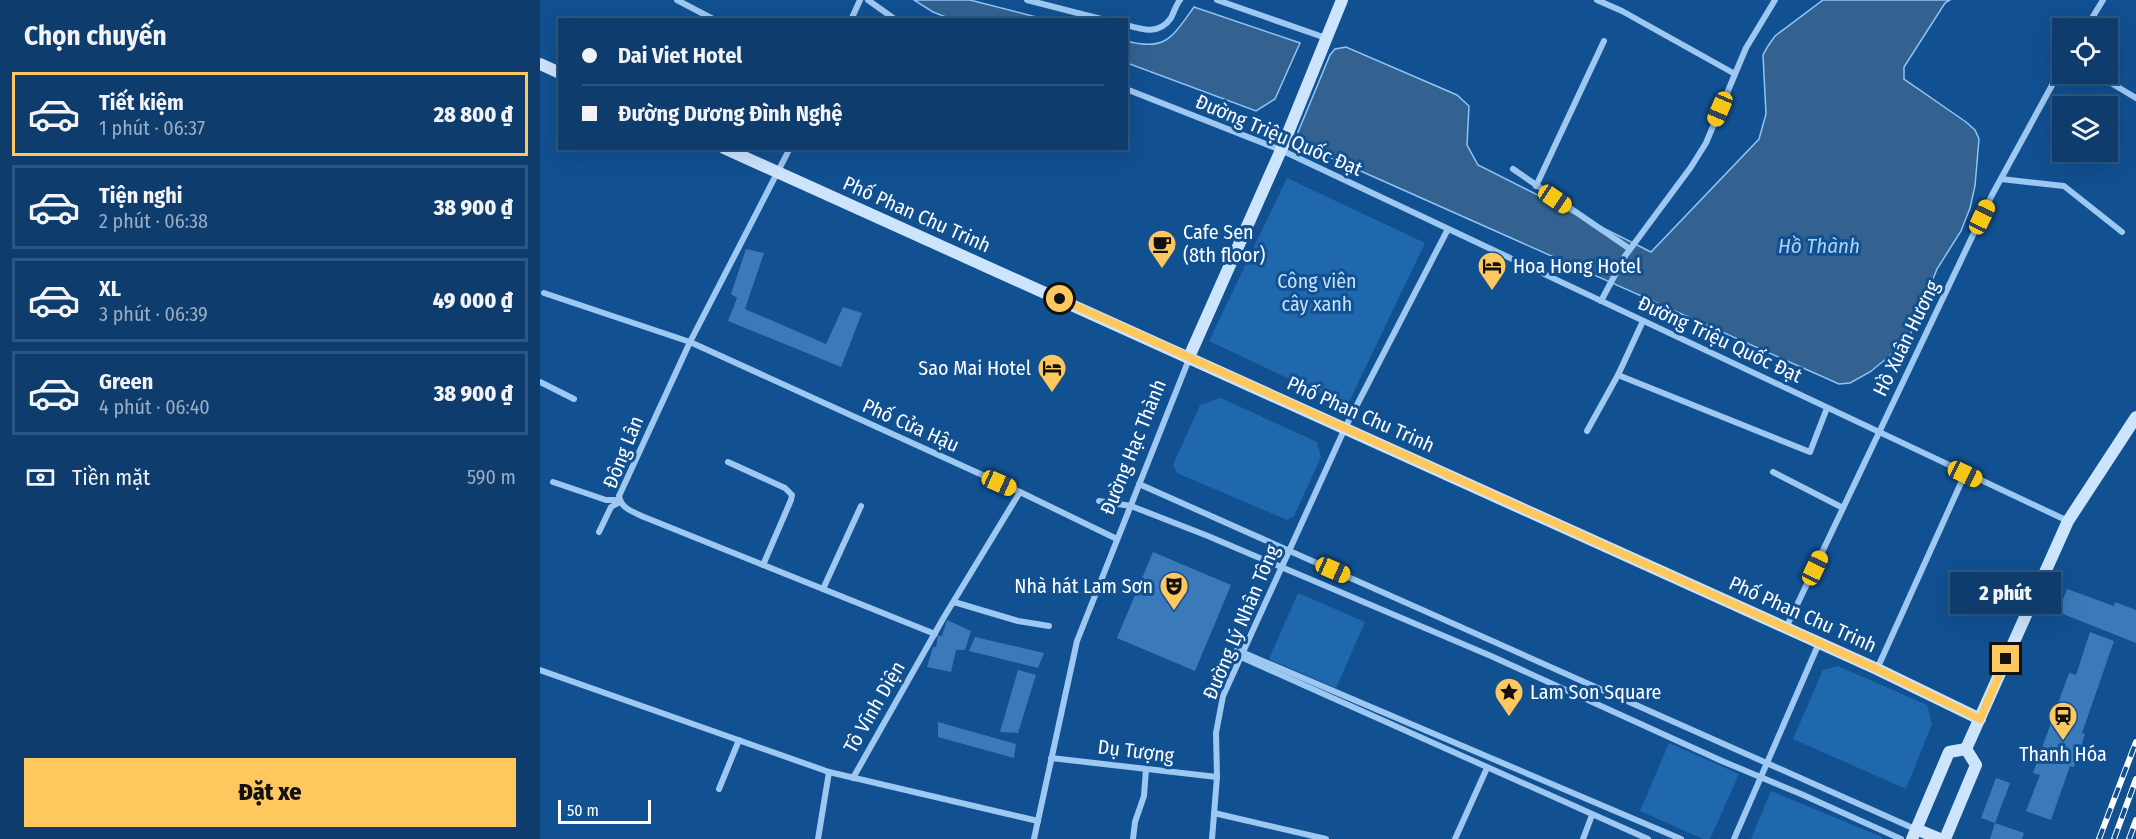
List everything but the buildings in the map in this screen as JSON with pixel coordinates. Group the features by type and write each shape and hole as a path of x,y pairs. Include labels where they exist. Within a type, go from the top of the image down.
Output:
{"street":[{"path":"676,0 711,18"},
{"path":"852,18 860,0"},
{"path":"868,0 893,18"},
{"path":"1028,0 1090,17"},
{"path":"1128,26 1148,31 1161,27 1170,19 1180,0"},
{"path":"1217,0 1326,38"},
{"name":"Đường Hạc Thành","path":"1034,839 1077,641 1189,357 1281,150 1342,0"},
{"path":"1598,0 1735,74"},
{"path":"1601,302 1625,256 1706,143 1746,48 1775,0"},
{"path":"2092,18 2103,0"},
{"path":"1536,186 1604,41"},
{"path":"540,64 558,72"},
{"name":"Hồ Xuân Hương","path":"1786,628 2001,179 2053,84"},
{"path":"2113,84 2136,98"},
{"name":"Đường Triệu Quốc Đạt","path":"1128,90 1281,150 2068,521"},
{"name":"Phố Phan Chu Trinh","path":"728,150 1820,643 1980,719"},
{"name":"Đông Lân","path":"789,150 690,342 619,496 620,501 624,507 644,517 935,634"},
{"path":"1512,170 1630,249"},
{"path":"2001,179 2064,186 2122,232"},
{"name":"Đường Lý Nhân Tông","path":"1212,839 1217,777 1216,733 1223,696 1240,653 1282,569 1345,428 1448,229"},
{"name":"Phố Cửa Hậu","path":"544,293 690,342 1020,492 1117,539"},
{"path":"1587,431 1618,375 1642,321"},
{"path":"1618,375 1810,452 1827,408"},
{"path":"540,382 574,399"},
{"path":"1966,749 2068,521 2136,417"},
{"path":"728,462 785,488 792,495 762,565"},
{"path":"1773,472 1843,508"},
{"path":"1877,669 1965,474"},
{"path":"553,482 606,500 620,501"},
{"path":"1139,484 1767,763 1914,834 1940,839"},
{"name":"Tô Vĩnh Diện","path":"540,670 829,772 853,778 1020,492"},
{"path":"599,532 610,507 620,501"},
{"path":"1099,501 1131,506 1502,660 1901,839"},
{"path":"823,589 861,506"},
{"path":"954,602 1018,621 1049,626"},
{"path":"1734,839 1820,643"},
{"path":"1240,653 1486,768 1648,839"},
{"path":"1240,653 1681,839"},
{"path":"719,789 739,740"},
{"path":"1914,834 1949,752 1966,749"},
{"path":"1945,839 1976,765 1966,749"},
{"name":"Dụ Tượng","path":"1051,758 1217,777"},
{"path":"1455,839 1486,768"},
{"path":"1133,839 1135,822 1144,796 1146,769"},
{"path":"818,839 829,772"},
{"path":"853,778 1038,821"},
{"path":"1214,813 1326,839"},
{"path":"1583,839 1592,815"}],"green space":[{"name":"Công viên cây xanh","path":"1287,178 1425,243 1347,406 1209,341"},
{"path":"1221,398 1317,442 1321,457 1294,516 1287,520 1177,473 1173,465 1200,405"},
{"path":"1298,593 1365,622 1336,688 1269,659"},
{"path":"1838,666 1927,705 1932,724 1906,789 1793,739 1823,670"},
{"path":"1669,743 1739,774 1710,839 1703,839 1640,811"},
{"path":"1771,791 1882,837 1882,839 1751,839"}],"water":[{"path":"914,0 970,0 1040,18 948,18 933,12"},
{"name":"Hồ Thành","path":"1823,0 1950,0 1945,3 1904,67 1904,79 1966,122 1975,130 1979,139 1975,186 1970,208 1961,231 1937,269 1911,333 1897,350 1870,372 1850,383 1839,384 1309,148 1299,140 1298,132 1330,55 1335,49 1346,47 1457,95 1469,106 1467,145 1478,165 1651,252 1759,139 1766,114 1763,55 1775,36"},
{"path":"1194,7 1300,43 1275,99 1256,111 1128,63 1128,41 1140,44 1160,43 1180,26"}],"railway":[{"path":"2099,839 2136,742"},
{"path":"2114,839 2136,779"},
{"path":"2129,839 2136,820"}],"place":[{"name":"Cafe Sen (8th floor)","path":"1162,270"},
{"name":"Hoa Hong Hotel","path":"1492,292"},
{"name":"Sao Mai Hotel","path":"1052,394"},
{"name":"Nhà hát Lam Sơn","path":"1174,612"},
{"name":"Lam Son Square","path":"1509,718"},
{"name":"Thanh Hóa","path":"2063,742"}],"route":[{"path":"1060,299 1877,669 1980,719 2006,659"}]}
